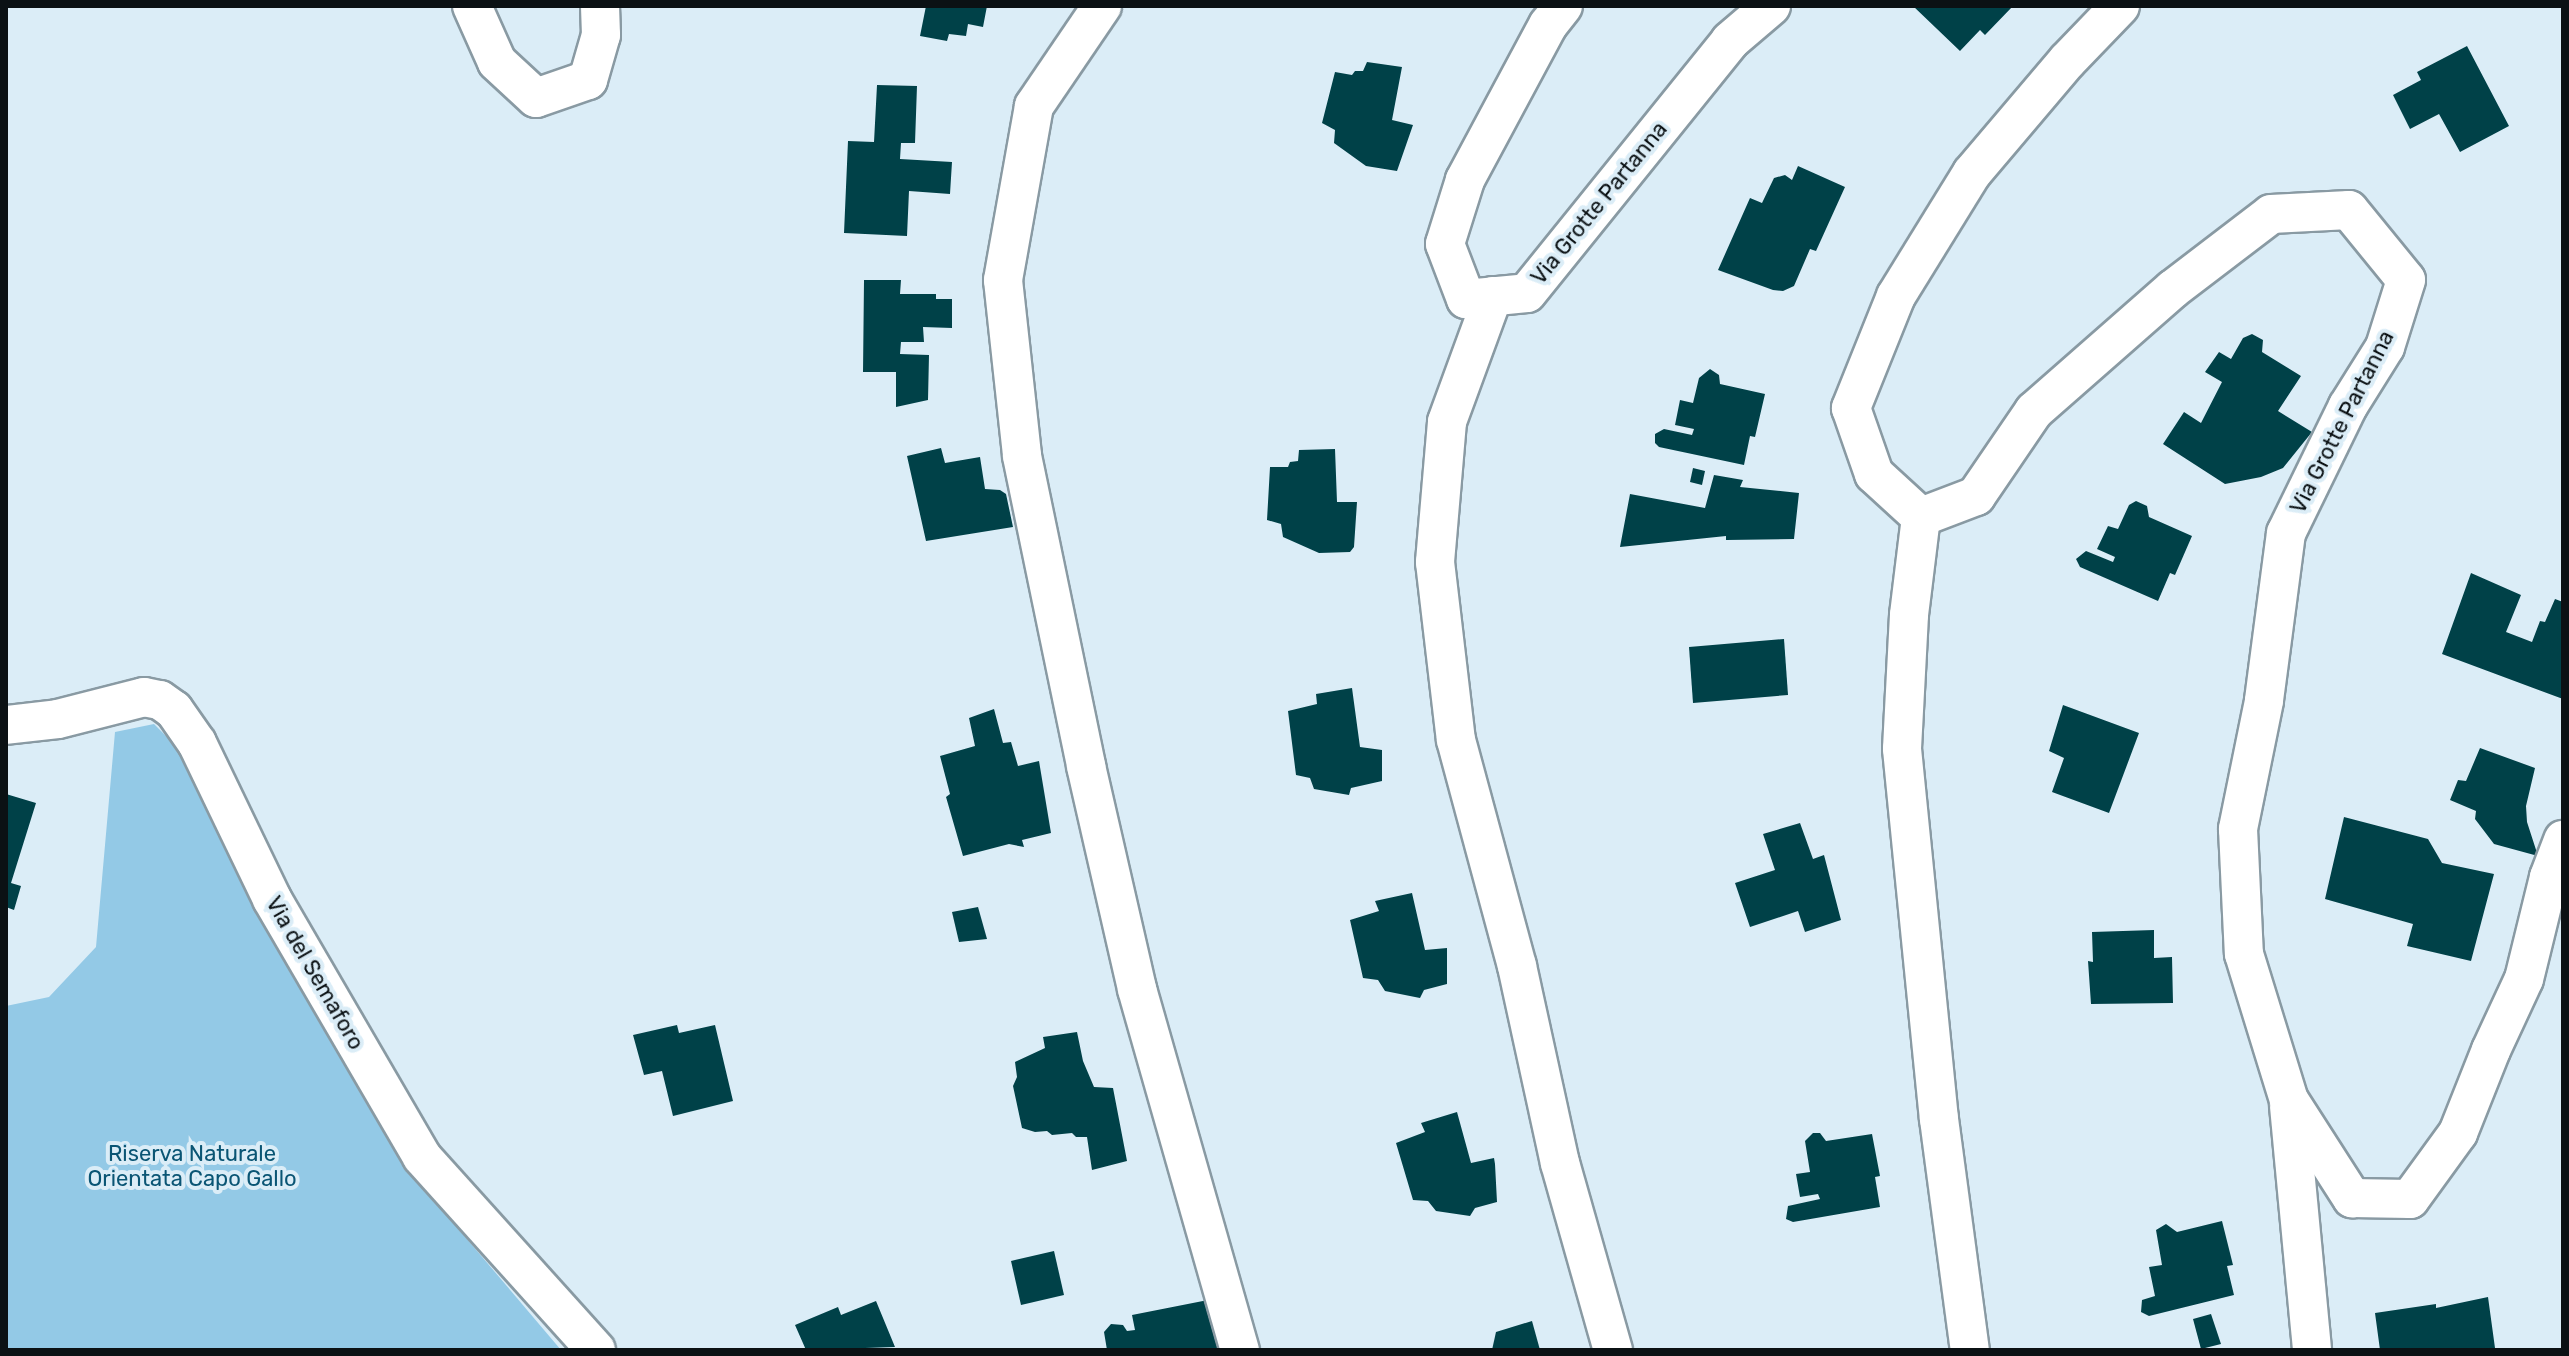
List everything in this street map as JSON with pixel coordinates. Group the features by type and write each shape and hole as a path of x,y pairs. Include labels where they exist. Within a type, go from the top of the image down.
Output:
{"street":[{"path":"472,6 497,62 536,98 588,80 601,35 600,6"},
{"path":"1102,6 1034,106 1003,280 1022,456 1086,766 1137,989 1240,1350"},
{"name":"Via Grotte Partanna","path":"1563,6 1548,25 1465,180 1445,244 1466,299 1527,293 1730,41 1771,6"},
{"path":"1970,1350 1939,1119 1902,749 1909,615 1921,517 1874,474 1851,408 1896,296 1972,173 2067,61 2120,6"},
{"name":"Via Grotte Partanna","path":"1921,517 1976,496 2034,411 2173,289 2271,214 2349,210 2406,280 2385,347 2348,406 2286,533 2264,701 2238,829 2244,954 2289,1100 2352,1198 2410,1199 2458,1133 2524,979 2549,877 2563,840"},
{"path":"1493,296 1447,422 1435,562 1456,740 1517,966 1560,1163 1613,1350"},
{"name":"Via del Semaforo","path":"6,725 58,719 144,697 160,700 174,710 197,743 272,899 422,1157 596,1350"},
{"path":"2289,1100 2312,1350"}],"green space":[{"name":"Riserva Naturale Orientata Capo Gallo","path":"154,724 175,745 259,916 411,1173 561,1350 6,1350 6,1006 49,997 96,947 115,732"}],"building":[{"path":"926,6 987,6 983,27 968,24 966,36 949,34 947,41 920,36"},
{"path":"1913,6 2013,6 1985,35 1980,30 1960,51"},
{"path":"2467,46 2509,126 2460,152 2439,114 2410,129 2393,95 2421,80 2417,72"},
{"path":"1367,62 1402,67 1392,120 1413,125 1397,171 1366,166 1334,143 1335,130 1322,123 1335,72 1352,75 1355,71 1363,71"},
{"path":"877,85 917,86 915,143 901,143 900,159 952,162 950,194 909,191 907,236 844,233 848,141 874,142"},
{"path":"1798,166 1845,187 1816,251 1810,249 1794,286 1783,291 1773,290 1718,270 1750,198 1762,203 1774,178 1785,175 1792,180"},
{"path":"864,280 901,280 900,294 936,294 936,299 952,299 952,328 923,327 924,342 901,342 900,354 929,355 928,400 896,407 896,372 863,372"},
{"path":"2252,334 2263,340 2262,352 2301,376 2278,411 2312,432 2283,468 2261,477 2225,484 2163,444 2184,412 2201,423 2222,382 2205,372 2219,352 2231,359 2243,338"},
{"path":"1710,369 1719,375 1720,384 1765,394 1755,437 1750,436 1744,465 1659,447 1655,443 1655,434 1664,429 1692,435 1694,429 1675,425 1680,400 1693,403 1699,378"},
{"path":"941,448 945,463 980,457 985,489 1000,490 1006,494 1013,527 926,541 907,456"},
{"path":"1335,449 1337,502 1357,502 1354,547 1350,552 1319,553 1283,537 1281,524 1267,520 1270,467 1288,467 1290,462 1298,461 1299,450"},
{"path":"1693,468 1705,471 1702,485 1690,482"},
{"path":"1714,475 1743,480 1740,487 1799,493 1794,539 1726,540 1726,536 1620,547 1630,494 1705,508"},
{"path":"2136,501 2147,506 2149,517 2192,536 2175,575 2170,573 2158,601 2080,567 2076,559 2086,551 2113,562 2115,557 2097,549 2108,526 2118,529 2129,505"},
{"path":"2471,573 2521,595 2506,632 2532,642 2540,621 2545,622 2555,599 2563,602 2563,699 2442,654"},
{"path":"1784,639 1788,695 1693,703 1689,647"},
{"path":"1352,688 1360,747 1382,750 1382,781 1351,788 1349,795 1314,789 1310,778 1296,775 1288,711 1317,704 1316,694"},
{"path":"2063,705 2139,733 2109,813 2052,792 2064,758 2049,751"},
{"path":"994,709 1003,743 1011,742 1018,766 1039,761 1051,833 1022,840 1024,847 1009,844 963,856 946,797 950,794 940,756 975,746 969,718"},
{"path":"2480,748 2535,768 2526,806 2527,822 2538,856 2494,844 2475,819 2476,811 2450,800 2458,780 2466,781"},
{"path":"6,794 36,803 11,883 21,886 14,910 6,907"},
{"path":"2344,817 2428,839 2442,863 2494,874 2471,961 2407,946 2413,924 2325,899"},
{"path":"1800,823 1813,859 1824,855 1841,920 1805,932 1798,911 1750,927 1735,883 1775,870 1763,834"},
{"path":"1412,893 1425,950 1447,948 1447,984 1424,990 1420,998 1385,991 1378,980 1363,978 1350,920 1379,911 1375,901"},
{"path":"978,907 987,939 959,942 952,912"},
{"path":"2154,930 2154,958 2172,957 2173,1003 2091,1004 2088,961 2093,962 2092,932"},
{"path":"677,1025 679,1033 715,1025 733,1101 673,1116 662,1071 644,1075 633,1035"},
{"path":"1077,1032 1083,1061 1094,1087 1113,1088 1127,1161 1092,1170 1087,1137 1076,1137 1072,1133 1052,1135 1047,1131 1035,1132 1022,1128 1013,1086 1017,1077 1015,1062 1045,1048 1043,1037"},
{"path":"1457,1112 1471,1163 1494,1158 1495,1164 1497,1202 1475,1208 1470,1216 1436,1211 1428,1201 1413,1200 1396,1143 1425,1132 1421,1123"},
{"path":"1813,1133 1820,1133 1826,1141 1872,1134 1880,1176 1875,1177 1880,1207 1793,1222 1786,1219 1788,1206 1820,1199 1818,1194 1800,1197 1796,1174 1810,1172 1805,1141"},
{"path":"2222,1221 2233,1265 2227,1266 2234,1295 2149,1316 2141,1312 2142,1300 2155,1296 2149,1267 2162,1265 2156,1230 2166,1224 2177,1232"},
{"path":"1054,1251 1064,1295 1021,1305 1011,1261"},
{"path":"2488,1297 2495,1348 2380,1350 2375,1313 2436,1304 2436,1308"},
{"path":"1208,1300 1218,1350 1107,1350 1104,1332 1111,1324 1123,1325 1127,1331 1135,1330 1132,1315"},
{"path":"876,1301 895,1347 806,1350 795,1325 838,1307 841,1315"},
{"path":"2211,1314 2221,1344 2201,1349 2193,1319"},
{"path":"1532,1321 1540,1350 1492,1350 1496,1332"}]}
